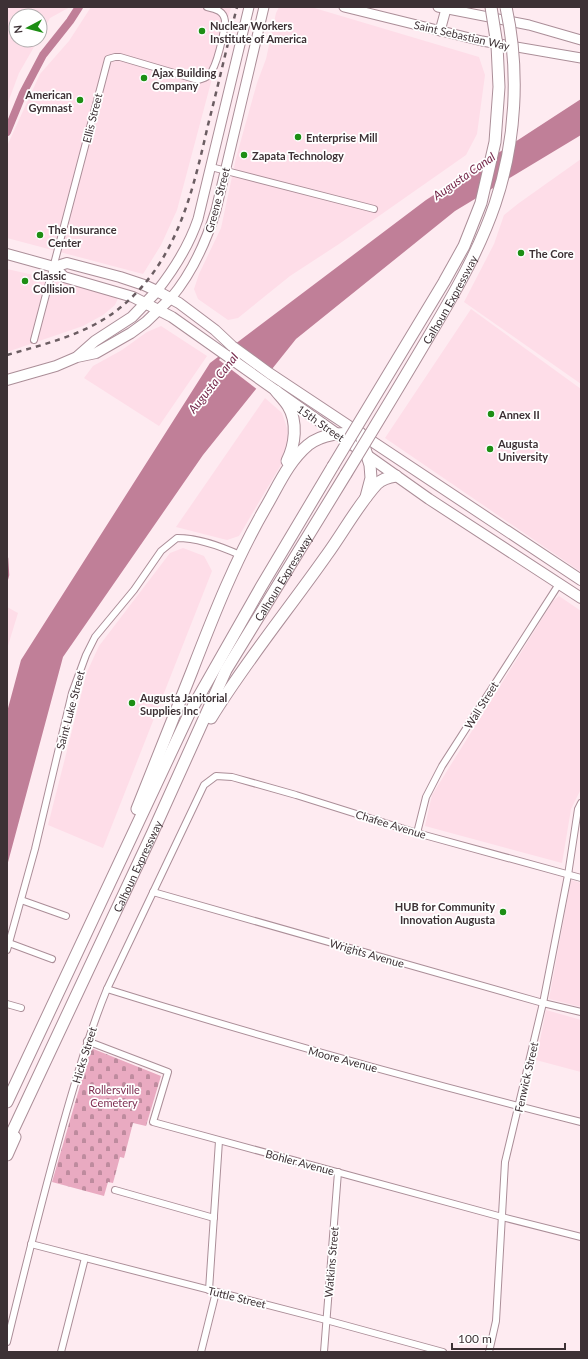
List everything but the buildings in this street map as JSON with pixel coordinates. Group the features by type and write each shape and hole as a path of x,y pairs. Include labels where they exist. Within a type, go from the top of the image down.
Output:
{"highway":[{"name":"Calhoun Expressway","path":"7,1142 152,834 226,670 453,295 476,250 495,204 505,166 512,115 513,52 506,7"},
{"name":"Calhoun Expressway","path":"8,1099 190,712 261,587 444,282 464,246 481,203 495,142 499,87 497,45 488,12"},
{"path":"276,391 288,406 293,418 294,428 293,451 285,466 283,477"},
{"path":"97,912 222,594 240,555 295,458 315,440 338,434 360,433 367,455 371,478 366,497"},
{"path":"188,756 250,658 326,556 366,497 378,483 387,477 396,476"},
{"path":"7,1155 55,1041"}],"main road":[{"name":"Greene Street","path":"7,380 56,366 77,357 96,353 119,341 160,310 179,288 192,268 205,242 216,210 264,7"},
{"name":"Saint Sebastian Way","path":"344,7 482,41 581,58"},
{"name":"Saint Sebastian Way","path":"442,8 488,12 529,26 581,40"},
{"path":"440,31 442,8"},
{"name":"Greene Street","path":"77,357 96,341 132,317 174,270 188,245 198,219 248,9"},
{"name":"15th Street","path":"7,254 54,267 64,277 117,291 145,302 172,317 429,499 581,598"},
{"name":"15th Street","path":"54,267 68,263 144,285 171,298 215,330 232,346 269,373 581,580"}],"street":[{"name":"Ellis Street","path":"34,340 108,59 111,57 120,57 198,80 204,79 214,67 225,28 224,16 221,12 207,7"},
{"path":"211,167 374,209"},
{"name":"Saint Luke Street","path":"7,950 35,848 72,693 86,655 95,637 134,590 161,551 177,538 221,546 240,555"},
{"name":"Wall Street","path":"417,833 426,797 442,766 559,584"},
{"name":"Chafee Avenue","path":"204,785 216,776 232,777 296,795 417,833 581,878"},
{"name":"Hicks Street","path":"7,1342 47,1179 87,1041 107,989 204,785"},
{"name":"Fenwick Street","path":"489,1352 496,1321 505,1162 543,1003 568,875 578,809 581,803"},
{"name":"Wrights Avenue","path":"153,892 543,1003 581,1012"},
{"path":"21,900 66,916"},
{"path":"9,943 52,959"},
{"name":"Moore Avenue","path":"107,989 209,1021 314,1051 519,1107 581,1122"},
{"path":"7,1004 21,1008"},
{"name":"Bohler Avenue","path":"87,1041 168,1072 153,1122 581,1237"},
{"path":"209,1290 219,1140"},
{"name":"Watkins Street","path":"324,1352 338,1172"},
{"path":"115,1190 214,1218"},
{"name":"Tuttle Street","path":"31,1244 326,1320 443,1352"},
{"path":"61,1352 85,1258"},
{"path":"201,1352 216,1292"}],"shaded area":[{"path":"7,7 70,7 50,18 48,22 48,8 8,8 8,48 33,48 19,73 7,105"},
{"path":"91,7 231,7 177,210 161,245 143,274 7,238 7,146 40,74 69,41"},
{"path":"279,7 311,7 479,57 485,75 477,134 466,155 339,244 290,276 238,318 228,320 198,299 194,289 199,274 221,228 236,158 257,83 266,59 276,13"},
{"path":"581,159 581,384 464,302 494,244 504,215"},
{"path":"7,269 60,281 118,298 115,305 103,315 83,326 7,352"},
{"name":"Augusta University","path":"471,309 581,389 581,572 385,438"},
{"path":"161,326 207,356 159,426 84,378 93,366 122,350 147,332"},
{"path":"265,398 282,413 287,428 288,441 285,458 239,536 227,540 176,527"},
{"path":"183,548 204,556 212,571 103,848 48,825 87,672 99,646 170,553"},
{"path":"559,596 581,611 581,789 571,809 562,863 425,826 432,795 553,601"},
{"path":"7,607 18,613 7,649"},
{"path":"571,880 581,883 581,1007 549,999"},
{"path":"546,1010 581,1020 581,1072 536,1060"}],"green space":[{"name":"Rollersville Cemetery","path":"91,1048 161,1076 146,1126 133,1123 124,1158 120,1157 113,1183 108,1182 104,1196 52,1182"}],"water":[{"name":"Augusta Canal","path":"581,99 581,135 455,211 296,339 203,455 63,657 7,866 7,712 21,660 210,363 426,200"}],"pier":[{"path":"230,345 273,370 258,390 219,360"}],"waterway":[{"path":"7,132 23,93 43,55 79,7"},
{"path":"7,558 7,579"}],"railway":[{"path":"7,355 64,338 104,319 137,293 153,272 167,250 188,202 237,7"}],"place":[{"name":"Nuclear Workers Institute of America","path":"202,31"},
{"name":"Ajax Building Company","path":"144,78"},
{"name":"American Gymnast","path":"80,100"},
{"name":"Enterprise Mill","path":"298,137"},
{"name":"Zapata Technology","path":"244,155"},
{"name":"The Insurance Center","path":"40,235"},
{"name":"The Core","path":"521,253"},
{"name":"Classic Collision","path":"25,281"},
{"name":"Annex II","path":"491,414"},
{"name":"Augusta University","path":"490,449"},
{"name":"Augusta Janitorial Supplies Inc","path":"132,703"},
{"name":"HUB for Community Innovation Augusta","path":"503,912"}]}
